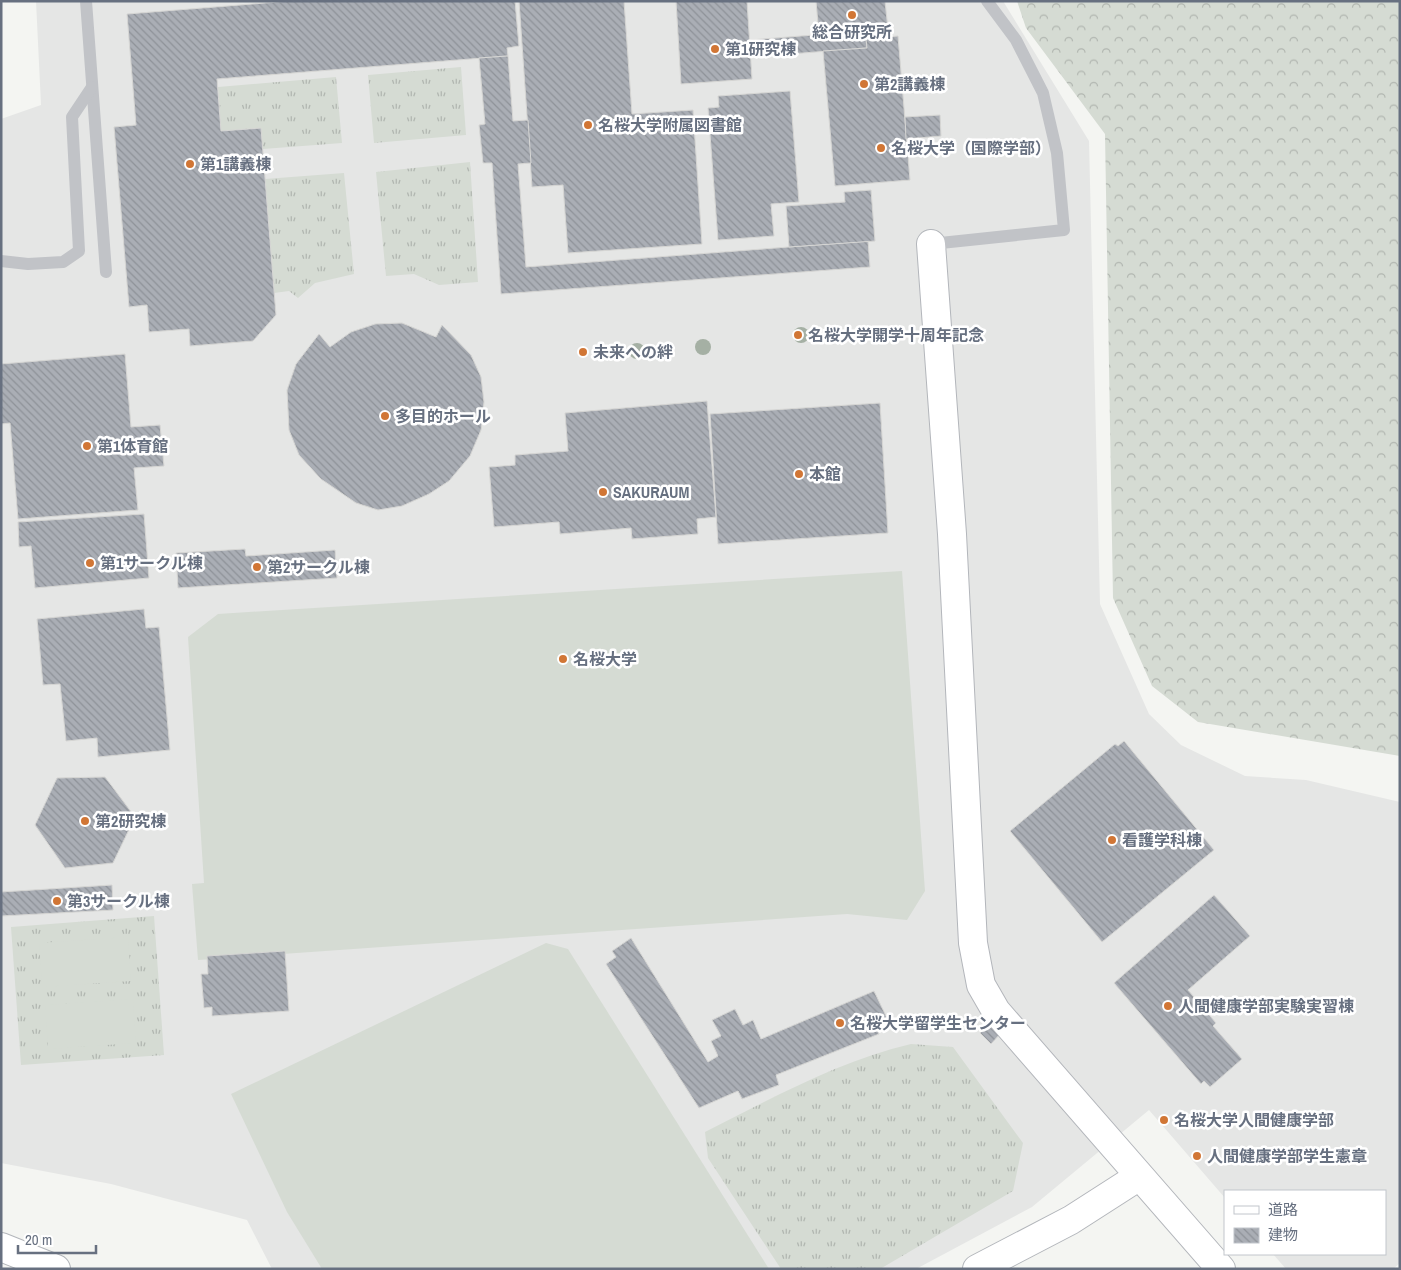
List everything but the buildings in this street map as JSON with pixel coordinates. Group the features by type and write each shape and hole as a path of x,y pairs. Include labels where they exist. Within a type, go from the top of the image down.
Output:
{"street":[{"path":"931,244 952,534 973,943 981,985 996,1011 1098,1125 1138,1177 1221,1269"},
{"path":"978,1269 1071,1220 1138,1177"},
{"path":"1,1247 56,1269"}],"lane":[{"path":"86,1 106,272"},
{"path":"931,244 1064,230 1057,153 1043,93 1016,40 987,1"},
{"path":"1,261 28,264 63,262 79,251 72,117 92,87"}],"shaded area":[{"name":"名桜大学","path":"36,1 1003,1 1089,141 1100,604 1149,714 1181,745 1245,776 1306,780 1400,802 1400,1263 1393,1269 1286,1269 1274,1255 1386,1255 1386,1190 1224,1190 1224,1197 1149,1110 1032,1207 916,1269 272,1269 247,1220 111,1184 1,1163 1,119 41,105"}],"green space":[{"path":"1017,1 1400,1 1400,756 1198,722 1152,686 1113,598 1105,134 1026,28"},
{"path":"461,67 466,135 374,143 368,75"},
{"path":"336,77 342,143 263,149 260,128 221,131 218,87"},
{"path":"470,162 478,282 439,285 414,274 386,276 376,172"},
{"path":"344,173 354,274 315,283 298,298 289,291 274,293 265,179"},
{"path":"902,571 925,891 907,920 847,914 198,960 192,884 204,883 188,637 218,614"},
{"path":"154,916 164,1055 21,1065 11,927"},
{"path":"128,937 131,981 42,987 39,943"},
{"path":"546,943 568,949 769,1269 322,1269 287,1212 231,1094"},
{"path":"133,999 136,1043 48,1049 45,1005"},
{"path":"911,1044 953,1047 1023,1143 1013,1191 880,1269 781,1269 708,1158 705,1132 805,1082 857,1060"}],"place":[{"name":"総合研究所","path":"852,15"},
{"name":"第1研究棟","path":"715,49"},
{"name":"第2講義棟","path":"864,84"},
{"name":"名桜大学附属図書館","path":"588,125"},
{"name":"名桜大学（国際学部）","path":"881,148"},
{"name":"第1講義棟","path":"190,164"},
{"name":"名桜大学開学十周年記念","path":"798,335"},
{"name":"未来への絆","path":"583,352"},
{"name":"多目的ホール","path":"385,416"},
{"name":"第1体育館","path":"87,446"},
{"name":"本館","path":"799,474"},
{"name":"SAKURAUM","path":"603,492"},
{"name":"第1サークル棟","path":"90,563"},
{"name":"第2サークル棟","path":"257,567"},
{"name":"名桜大学","path":"563,659"},
{"name":"第2研究棟","path":"85,821"},
{"name":"看護学科棟","path":"1112,840"},
{"name":"第3サークル棟","path":"57,901"},
{"name":"人間健康学部実験実習棟","path":"1168,1006"},
{"name":"名桜大学留学生センター","path":"840,1023"},
{"name":"名桜大学人間健康学部","path":"1164,1120"},
{"name":"人間健康学部学生憲章","path":"1197,1156"}]}
